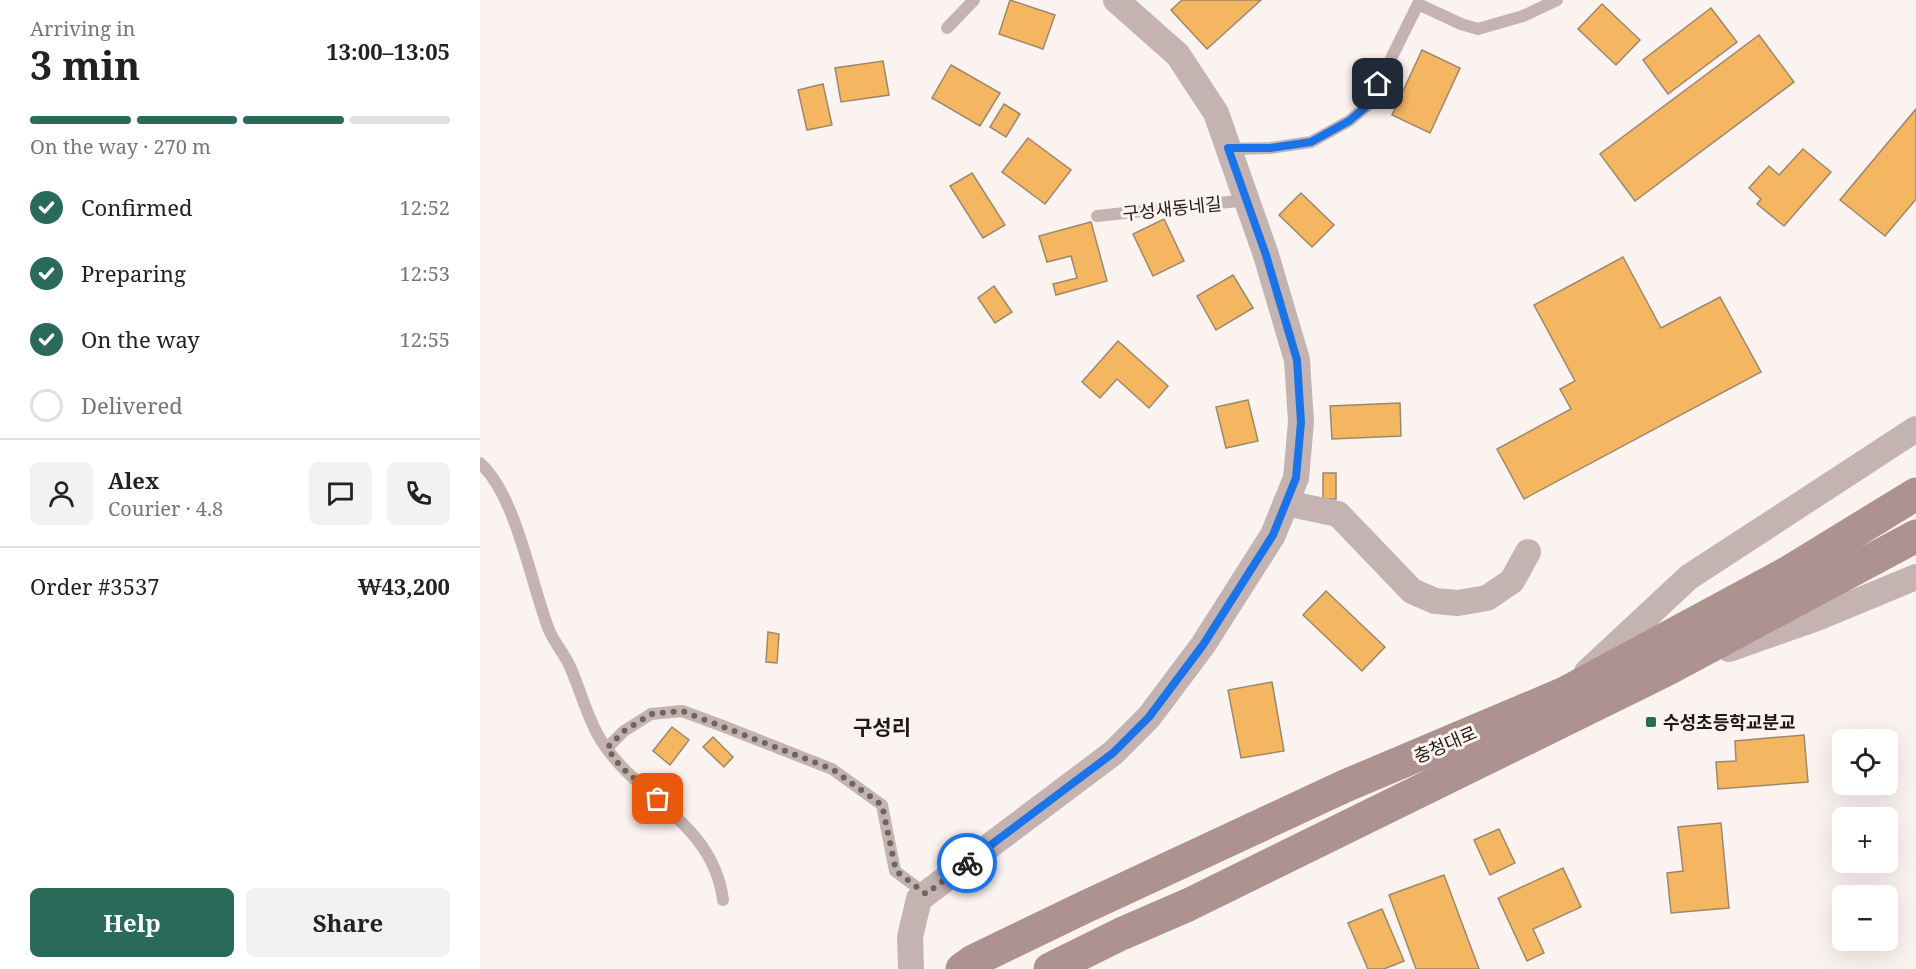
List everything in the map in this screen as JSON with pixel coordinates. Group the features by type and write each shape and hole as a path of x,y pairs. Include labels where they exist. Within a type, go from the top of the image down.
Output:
{"main road":[{"name":"충청대로","path":"962,969 973,961 1084,907 1345,786 1565,693 1787,573 1916,494"},
{"name":"충청대로","path":"1050,969 1121,934 1188,905 1666,670 1916,536"}],"street":[{"name":"구성새동네길","path":"911,969 910,938 919,899 1113,753 1149,717 1203,645 1273,535 1296,478 1301,422 1297,360 1266,255 1216,113 1178,55 1116,0"},
{"path":"1565,693 1689,577 1916,429"},
{"path":"1286,503 1338,514 1412,591 1435,601 1458,603 1487,598 1512,581 1528,552"},
{"path":"1666,670 1817,618 1916,577"}],"lane":[{"path":"947,28 975,0"},
{"path":"1228,148 1270,148 1311,142 1349,121 1368,105 1420,2 1461,24 1478,29 1523,16 1557,0"},
{"name":"구성새동네길","path":"1097,216 1247,200"},
{"path":"480,463 502,491 550,632 571,667 599,736 621,767 687,826 711,858 721,886 723,900"},
{"path":"607,748 624,731 651,714 682,711 832,769 882,805 896,871 926,894"}],"building":[{"path":"1010,0 1055,15 1043,49 999,34"},
{"path":"1182,0 1261,0 1207,49 1171,10"},
{"path":"1602,4 1640,40 1616,65 1578,29"},
{"path":"1711,8 1737,42 1668,94 1643,60"},
{"path":"1759,35 1794,82 1635,201 1600,154"},
{"path":"1422,50 1460,68 1430,133 1392,115"},
{"path":"883,61 889,95 841,102 835,68"},
{"path":"951,65 1000,93 980,126 932,98"},
{"path":"823,84 832,125 807,130 798,90"},
{"path":"1004,104 1020,114 1006,137 990,127"},
{"path":"1916,109 1916,199 1885,236 1840,200"},
{"path":"1028,138 1071,170 1045,204 1002,172"},
{"path":"1803,149 1831,172 1784,226 1757,204 1761,199 1749,188 1769,166 1779,175"},
{"path":"972,173 1005,225 983,238 950,186"},
{"path":"1301,193 1334,225 1312,247 1279,215"},
{"path":"1164,219 1184,261 1153,276 1133,234"},
{"path":"1091,222 1107,281 1056,295 1053,284 1077,278 1071,256 1047,262 1039,236"},
{"path":"1623,257 1661,328 1720,297 1761,372 1524,499 1497,449 1571,409 1560,389 1575,381 1534,305"},
{"path":"1233,275 1253,308 1216,330 1197,296"},
{"path":"994,286 1012,312 995,323 978,298"},
{"path":"1118,341 1168,386 1149,408 1117,379 1100,398 1082,382"},
{"path":"1248,400 1258,441 1226,448 1216,407"},
{"path":"1400,403 1401,436 1332,439 1330,406"},
{"path":"1323,473 1336,473 1336,499 1323,499"},
{"path":"1326,591 1385,647 1362,671 1303,615"},
{"path":"768,632 779,634 777,663 766,662"},
{"path":"1272,682 1284,751 1241,758 1228,690"},
{"path":"672,727 689,740 670,765 653,751"},
{"path":"1804,735 1808,782 1718,789 1716,762 1736,761 1735,741"},
{"path":"713,737 733,757 724,767 703,747"},
{"path":"1721,823 1729,908 1671,913 1667,873 1683,871 1678,827"},
{"path":"1499,829 1515,863 1490,875 1474,840"},
{"path":"1563,868 1581,907 1533,929 1544,953 1527,961 1498,898"},
{"path":"1444,875 1479,969 1416,969 1389,895"},
{"path":"1382,909 1404,961 1384,969 1368,969 1348,923"}],"way so far":[{"path":"658,799 621,767 607,748 624,731 651,714 682,711 832,769 882,805 896,871 926,894 967,863"}],"place":[{"name":"수성초등학교분교","path":"1651,722"}],"district":[{"name":"구성리","path":"882,727"}],"route":[{"path":"967,863 1113,753 1149,717 1203,645 1273,535 1296,478 1301,422 1297,360 1266,255 1228,148 1270,148 1311,142 1349,121 1368,105 1378,84"}]}
